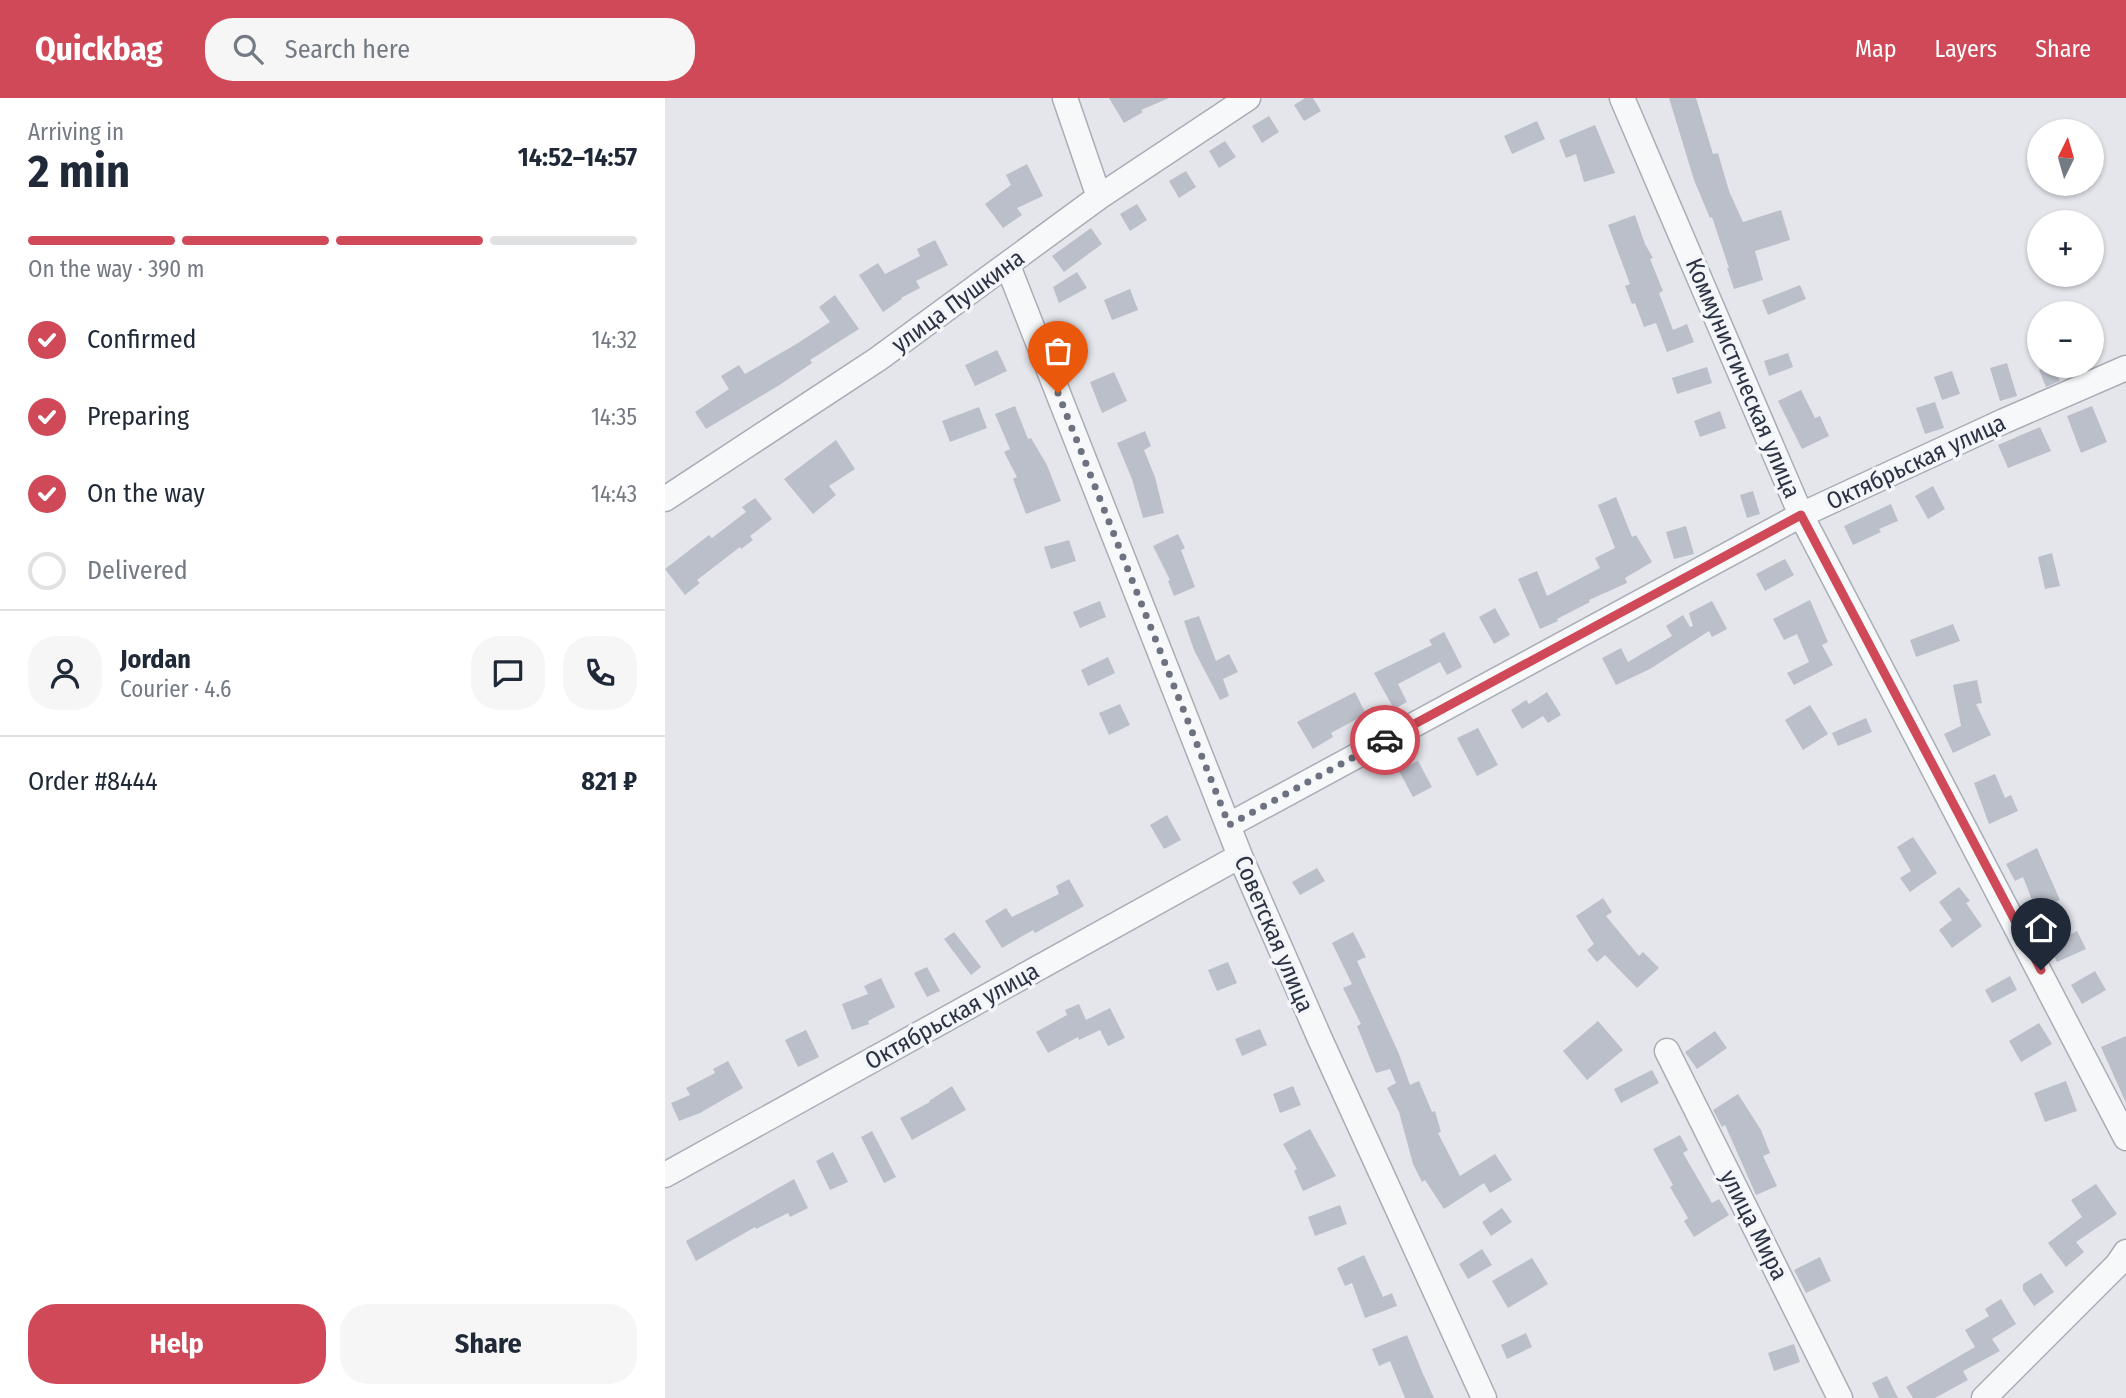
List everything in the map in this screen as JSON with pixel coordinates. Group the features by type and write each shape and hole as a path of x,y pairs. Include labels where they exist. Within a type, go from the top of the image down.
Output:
{"street":[{"path":"1065,98 1099,197"},
{"name":"улица Пушкина","path":"665,499 878,359 1099,197 1248,98"},
{"name":"Коммунистическая улица","path":"1622,98 1801,515 2126,1138"},
{"name":"Советская улица","path":"1008,265 1240,856 1320,1039 1484,1398"},
{"name":"Октябрьская улица","path":"1229,825 1801,515 2126,368"},
{"name":"Октябрьская улица","path":"665,1175 1240,856"},
{"name":"улица Мира","path":"1667,1051 1840,1398"},
{"path":"1984,1398 2117,1265 2126,1252"}],"building":[{"path":"1109,98 1169,98 1141,110 1143,112 1124,123"},
{"path":"1305,98 1313,98 1321,111 1304,121 1294,105"},
{"path":"1669,98 1696,98 1713,154 1718,153 1729,191 1743,222 1781,210 1790,240 1755,251 1763,280 1734,289 1712,217 1710,218 1694,180"},
{"path":"1269,116 1279,132 1262,143 1252,126"},
{"path":"1537,121 1545,139 1512,154 1504,136"},
{"path":"1595,125 1615,173 1584,182 1576,154 1566,158 1559,140"},
{"path":"1225,141 1236,157 1219,168 1209,151"},
{"path":"1027,164 1043,196 1017,208 1022,215 1003,228 985,204 1011,185 1006,175"},
{"path":"1186,171 1196,187 1179,198 1169,181"},
{"path":"1137,204 1147,220 1130,231 1120,214"},
{"path":"1635,215 1653,258 1650,259 1663,291 1659,293 1673,330 1687,324 1694,342 1667,352 1656,323 1644,327 1635,303 1632,304 1625,286 1630,284 1608,225"},
{"path":"1091,228 1102,244 1064,272 1052,256"},
{"path":"935,240 948,265 916,281 920,288 883,312 859,275 878,263 885,274 920,256 917,249"},
{"path":"1077,272 1087,288 1059,303 1053,287"},
{"path":"1800,285 1806,299 1768,315 1762,300"},
{"path":"1130,289 1138,310 1112,320 1104,300"},
{"path":"835,295 859,329 810,360 812,363 781,384 706,429 695,412 729,389 721,376 739,365 745,374 830,322 819,307"},
{"path":"997,350 1007,371 975,386 965,365"},
{"path":"1788,353 1793,367 1769,376 1764,361"},
{"path":"2007,363 2017,396 2000,401 1990,368"},
{"path":"1707,367 1712,383 1677,394 1672,378"},
{"path":"1952,371 1960,394 1942,400 1934,377"},
{"path":"1114,372 1127,401 1102,413 1090,382"},
{"path":"2042,378 2059,378 2060,381 2046,387"},
{"path":"1801,390 1815,418 1820,416 1829,436 1802,449 1778,401"},
{"path":"1935,402 1944,428 1925,434 1916,408"},
{"path":"1015,406 1028,439 1031,438 1047,465 1061,501 1026,514 1013,479 1017,477 1004,452 1010,449 995,414"},
{"path":"2092,406 2107,442 2081,453 2067,416"},
{"path":"979,407 987,428 950,442 942,421"},
{"path":"1720,411 1726,428 1700,437 1694,421"},
{"path":"2040,427 2051,451 2008,468 1998,445"},
{"path":"1145,431 1151,446 1144,450 1155,477 1164,513 1143,518 1132,479 1117,443"},
{"path":"836,440 855,469 829,486 836,495 813,514 784,479"},
{"path":"1933,486 1945,509 1928,519 1915,496"},
{"path":"1753,491 1760,514 1747,518 1740,495"},
{"path":"1616,497 1632,537 1636,535 1652,562 1625,578 1627,583 1589,600 1590,602 1557,619 1558,621 1540,629 1518,579 1537,571 1547,596 1600,568 1595,558 1615,548 1598,505"},
{"path":"755,498 772,519 750,536 753,540 697,580 700,583 685,595 665,569 709,535 712,538 746,512 742,507"},
{"path":"1891,504 1898,521 1853,545 1844,526"},
{"path":"1686,526 1694,554 1674,559 1666,532"},
{"path":"1178,534 1185,548 1181,550 1195,587 1174,596 1168,581 1170,580 1153,546"},
{"path":"1069,540 1076,561 1051,569 1044,547"},
{"path":"2052,553 2060,586 2045,589 2038,557"},
{"path":"1785,559 1794,575 1765,591 1756,574"},
{"path":"1810,600 1828,642 1822,645 1833,665 1794,685 1787,673 1809,662 1797,634 1784,640 1773,619"},
{"path":"1100,601 1106,617 1080,628 1073,612"},
{"path":"1712,601 1727,629 1712,637 1709,631 1650,669 1616,685 1602,658 1621,648 1628,662 1672,636 1666,626 1683,615 1690,627 1693,626 1689,613"},
{"path":"1495,608 1510,635 1494,644 1479,617"},
{"path":"1199,616 1216,661 1229,654 1238,672 1223,679 1229,696 1220,700 1194,650 1184,621"},
{"path":"1953,624 1960,641 1916,657 1910,640"},
{"path":"1444,632 1462,667 1447,675 1440,662 1398,684 1407,702 1394,709 1374,673 1432,645 1429,640"},
{"path":"1108,657 1115,673 1088,686 1081,670"},
{"path":"1977,680 1982,703 1976,704 1991,735 1953,753 1944,734 1961,726 1953,685"},
{"path":"1355,692 1366,714 1331,733 1333,737 1313,749 1297,722"},
{"path":"1547,692 1561,715 1548,723 1543,716 1522,729 1511,710 1526,700 1529,704"},
{"path":"1120,704 1130,725 1109,735 1099,713"},
{"path":"1810,705 1828,734 1803,750 1785,720"},
{"path":"1866,718 1872,732 1838,746 1832,733"},
{"path":"1478,728 1498,765 1477,776 1457,738"},
{"path":"1418,761 1432,787 1413,797 1399,771"},
{"path":"1995,774 2005,798 2011,795 2018,811 1989,824 1974,783"},
{"path":"1167,815 1181,840 1164,849 1150,825"},
{"path":"1913,837 1937,873 1910,892 1900,878 1911,871 1897,847"},
{"path":"2037,848 2060,900 2036,910 2023,877 2015,881 2006,864"},
{"path":"1317,868 1325,881 1300,895 1292,882"},
{"path":"1069,879 1084,906 1002,948 985,921 1006,908 1012,917 1059,894 1056,886"},
{"path":"1959,887 1970,901 1966,903 1982,926 1952,948 1939,930 1952,920 1939,902"},
{"path":"1603,898 1612,912 1606,916 1639,956 1643,952 1659,968 1637,988 1605,955 1597,962 1587,950 1594,944 1576,916"},
{"path":"2077,931 2086,949 2057,962 2049,945"},
{"path":"954,932 981,967 971,975 944,939"},
{"path":"1353,932 1366,957 1357,961 1410,1085 1419,1081 1432,1112 1435,1111 1441,1132 1438,1133 1460,1176 1495,1154 1512,1180 1490,1193 1484,1183 1444,1209 1425,1180 1422,1182 1413,1164 1399,1112 1387,1088 1396,1083 1390,1069 1376,1073 1357,1026 1361,1024 1343,988 1352,984 1332,943"},
{"path":"1228,962 1237,983 1217,991 1208,970"},
{"path":"927,967 940,991 927,997 914,973"},
{"path":"2095,971 2106,990 2082,1004 2071,985"},
{"path":"2010,976 2017,990 1992,1003 1985,990"},
{"path":"881,978 895,1007 868,1021 869,1024 852,1030 842,1004 868,994 864,986"},
{"path":"1079,1004 1086,1020 1110,1008 1125,1038 1108,1046 1100,1030 1079,1040 1078,1037 1048,1053 1036,1032 1067,1015 1065,1010"},
{"path":"1598,1021 1623,1050 1587,1080 1563,1051"},
{"path":"2039,1023 2052,1044 2021,1062 2009,1041"},
{"path":"1260,1029 1267,1045 1242,1056 1235,1039"},
{"path":"806,1030 819,1057 798,1067 785,1040"},
{"path":"1715,1031 1727,1048 1697,1069 1685,1052"},
{"path":"2126,1036 2126,1103 2101,1047"},
{"path":"728,1061 743,1088 700,1113 679,1121 671,1103 690,1095 686,1088 715,1073 713,1069"},
{"path":"1652,1070 1659,1083 1621,1103 1614,1089"},
{"path":"2066,1081 2077,1111 2045,1122 2034,1093"},
{"path":"952,1086 966,1110 912,1140 900,1118"},
{"path":"1293,1086 1301,1105 1280,1113 1273,1094"},
{"path":"1738,1094 1761,1130 1770,1153 1763,1156 1777,1186 1756,1195 1725,1125 1722,1127 1713,1110"},
{"path":"1310,1129 1336,1176 1303,1191 1294,1171 1297,1169 1283,1144"},
{"path":"872,1131 896,1177 884,1183 861,1137"},
{"path":"1680,1135 1688,1150 1683,1153 1712,1203 1719,1199 1729,1215 1694,1237 1684,1221 1688,1218 1670,1187 1673,1185 1653,1149"},
{"path":"833,1152 848,1182 830,1190 816,1161"},
{"path":"794,1179 808,1208 790,1217 788,1213 756,1229 755,1227 696,1261 686,1241"},
{"path":"2096,1184 2117,1214 2076,1242 2084,1252 2066,1267 2048,1243 2082,1217 2071,1200"},
{"path":"1340,1205 1347,1224 1315,1236 1308,1217"},
{"path":"1502,1208 1512,1222 1491,1236 1482,1222"},
{"path":"1482,1249 1492,1265 1468,1279 1459,1264"},
{"path":"1364,1255 1383,1297 1392,1293 1397,1306 1365,1318 1352,1283 1345,1286 1337,1268"},
{"path":"1820,1257 1831,1281 1806,1293 1794,1270"},
{"path":"1532,1258 1548,1284 1508,1308 1492,1281"},
{"path":"2041,1273 2054,1292 2034,1306 2023,1290 2023,1284"},
{"path":"2001,1299 2016,1324 1992,1339 2000,1351 1963,1371 1968,1380 1935,1398 1913,1398 1906,1387 1975,1347 1965,1330 1989,1316 1985,1309"},
{"path":"1526,1333 1532,1347 1507,1359 1501,1345"},
{"path":"1407,1335 1434,1398 1405,1398 1390,1361 1379,1366 1372,1349"},
{"path":"1794,1344 1800,1362 1774,1371 1768,1353"},
{"path":"1887,1376 1898,1398 1879,1398 1872,1383"}],"way so far":[{"path":"1058,393 1229,825 1385,740"}],"route":[{"path":"1385,740 1801,515 2041,970"}]}
